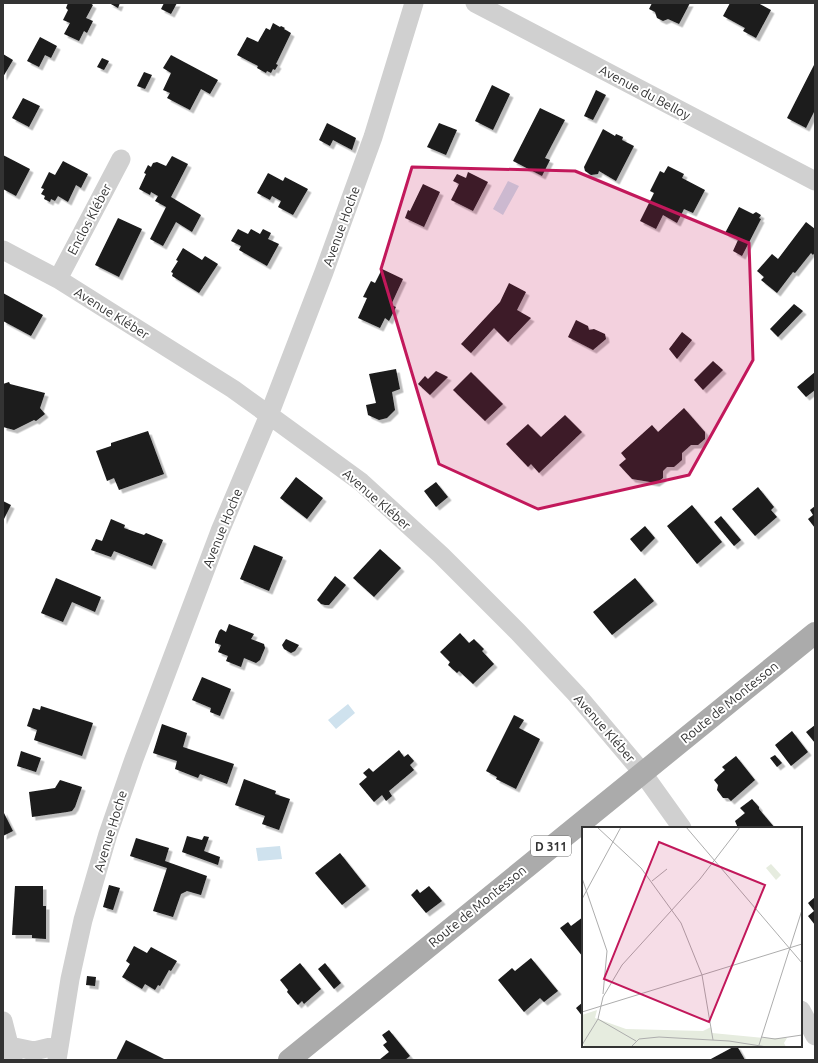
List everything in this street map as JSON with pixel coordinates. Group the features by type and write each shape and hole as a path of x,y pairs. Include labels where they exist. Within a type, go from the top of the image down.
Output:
{"main road":[{"name":"Route de Montesson","path":"289,1060 815,633"}],"street":[{"name":"Avenue Hoche","path":"58,1053 70,979 83,920 108,834 134,759 220,531 269,415 373,137 414,3"},
{"name":"Avenue du Belloy","path":"475,3 815,181"},
{"name":"Enclos Kléber","path":"58,279 121,159"},
{"name":"Avenue Kléber","path":"3,250 58,279 233,389 361,482 441,554 518,632 577,695 642,772 681,827"},
{"path":"802,1012 815,1036"},
{"path":"3,1021 11,1053 34,1051 58,1053"}],"highlighted area":[{"path":"412,167 575,171 749,243 753,360 689,475 538,509 439,464 381,269"}],"water":[{"path":"508,181 519,186 503,215 493,209"},
{"path":"348,704 355,713 336,729 328,720"},
{"path":"280,846 282,859 258,861 256,848"}],"building":[{"path":"68,3 90,3 93,5 86,18 93,21 87,33 84,31 79,41 64,34 70,23 63,20 68,10 66,8"},
{"path":"109,3 120,3 118,8"},
{"path":"164,3 177,3 171,14 161,9"},
{"path":"652,3 690,3 679,24 668,19 663,21 657,18 655,12 649,9"},
{"path":"730,3 758,3 771,10 756,38 743,31 745,28 723,16"},
{"path":"273,23 285,28 284,29 291,33 276,64 278,65 275,70 273,69 271,73 267,71 266,73 257,68 258,66 237,55 247,37 258,42 266,28 270,30"},
{"path":"40,37 57,46 51,58 45,55 39,67 27,61"},
{"path":"3,54 13,60 3,77"},
{"path":"171,55 218,80 210,94 201,89 190,110 167,98 170,93 163,90 171,73 163,68"},
{"path":"102,58 109,61 104,70 97,67"},
{"path":"815,63 815,110 806,128 787,118"},
{"path":"144,72 152,75 145,89 137,86"},
{"path":"492,85 510,94 493,130 475,121"},
{"path":"596,90 606,95 593,120 584,116"},
{"path":"23,98 40,106 29,127 12,118"},
{"path":"540,108 565,120 545,158 550,160 542,176 513,161"},
{"path":"327,123 356,138 352,150 333,140 330,146 319,140"},
{"path":"439,123 457,130 446,155 427,147"},
{"path":"603,129 615,136 616,134 623,137 622,140 634,146 616,181 599,171 598,174 591,175 585,171 584,167"},
{"path":"3,155 30,169 16,196 3,189"},
{"path":"172,156 188,164 171,197 201,215 192,232 176,222 163,246 150,239 166,207 155,201 158,196 151,192 150,195 139,189 146,174 144,173 148,165 151,167 153,163 157,162 166,166"},
{"path":"63,161 88,174 81,188 76,185 68,202 58,196 55,201 51,199 50,202 44,199 45,196 41,194 44,189 41,188 49,172 55,175"},
{"path":"668,166 684,174 682,178 705,190 693,213 684,209 677,223 663,215 656,229 640,221 654,193 650,191 660,171 664,173"},
{"path":"468,172 488,182 473,211 451,200 459,184 453,181 457,174 466,178"},
{"path":"268,173 283,181 285,177 308,189 293,215 278,207 281,201 272,196 270,200 257,193"},
{"path":"423,184 440,192 424,227 405,218"},
{"path":"739,207 753,214 756,212 761,215 759,218 761,219 742,256 733,251 738,240 725,233"},
{"path":"118,218 142,229 119,277 95,265"},
{"path":"806,222 815,229 815,252 813,255 811,253 795,273 793,272 777,293 761,280 764,277 757,271 772,254 778,259"},
{"path":"238,229 248,234 251,229 260,234 263,229 271,233 268,239 279,244 267,266 239,250 241,246 231,241"},
{"path":"183,248 202,260 205,256 218,264 199,293 172,276 173,273 171,272 178,261 176,260"},
{"path":"382,269 403,279 391,305 396,307 389,321 385,318 380,328 358,318 367,298 363,297 371,281 375,283"},
{"path":"509,283 526,292 517,310 531,318 508,342 494,328 471,353 461,344 500,302"},
{"path":"3,293 43,315 31,336 3,321"},
{"path":"794,304 803,311 778,337 770,329"},
{"path":"576,320 588,326 589,330 594,329 605,334 606,339 593,350 568,337"},
{"path":"682,332 692,340 677,359 669,349"},
{"path":"713,361 723,370 703,390 694,380"},
{"path":"396,369 400,389 392,392 395,410 387,418 379,420 368,415 366,405 376,403 369,374"},
{"path":"436,371 448,377 430,395 418,384 425,376 428,379"},
{"path":"471,372 503,404 485,421 453,390"},
{"path":"815,372 815,390 806,397 797,387"},
{"path":"9,382 10,384 45,393 40,408 45,414 36,421 34,420 14,430 3,427 3,384"},
{"path":"684,408 705,432 705,439 698,445 691,445 682,453 682,460 674,467 667,467 663,471 663,478 656,483 632,479 619,465 626,459 621,453 652,425 658,432"},
{"path":"565,415 582,432 539,473 531,464 528,467 506,444 528,424 541,437"},
{"path":"148,431 164,474 119,490 114,478 107,481 96,451 111,446 111,443"},
{"path":"296,477 323,498 307,519 280,498"},
{"path":"436,482 448,497 436,507 424,491"},
{"path":"758,487 774,507 771,510 777,517 755,536 732,509"},
{"path":"3,501 11,505 3,521"},
{"path":"692,505 722,542 697,564 667,526"},
{"path":"815,506 815,528 808,519 813,515 810,510"},
{"path":"721,516 741,540 734,546 714,522"},
{"path":"111,519 125,525 124,528 144,535 146,533 163,540 152,566 114,551 111,557 91,550 96,539 102,541"},
{"path":"645,526 655,538 641,552 630,539"},
{"path":"254,545 283,557 269,591 240,579"},
{"path":"380,549 401,568 374,597 353,578"},
{"path":"335,576 346,585 329,605 321,604 317,600"},
{"path":"56,578 101,597 95,612 72,602 63,622 41,613"},
{"path":"635,578 654,601 612,635 593,612"},
{"path":"229,624 254,634 251,639 264,644 265,648 260,660 256,663 244,658 241,667 226,661 228,656 218,652 221,645 215,643 215,641 219,631 221,629 226,632"},
{"path":"460,633 469,643 474,639 484,649 482,651 494,664 473,684 459,671 457,673 448,665 450,662 440,652"},
{"path":"286,639 299,645 295,651 291,653 284,649 282,645"},
{"path":"202,677 231,689 220,716 210,712 211,708 192,700"},
{"path":"41,706 93,723 82,756 34,740 37,730 27,726 33,708 40,710"},
{"path":"514,715 524,720 519,728 540,739 516,789 496,779 497,777 486,771"},
{"path":"162,724 187,733 183,747 234,764 227,784 200,774 198,778 175,769 177,761 153,753"},
{"path":"815,725 815,743 806,732"},
{"path":"792,731 808,752 791,766 775,745"},
{"path":"399,750 404,757 408,754 414,761 410,765 414,770 389,791 392,796 386,801 382,795 374,802 359,784 367,777 363,773 369,768 373,772"},
{"path":"21,751 41,758 36,772 17,766"},
{"path":"775,755 782,763 777,767 770,758"},
{"path":"736,756 755,780 731,801 728,798 723,798 717,790 718,785 714,780 725,770 722,767"},
{"path":"244,779 276,791 275,794 290,799 279,830 262,824 265,816 235,805"},
{"path":"60,780 82,787 75,807 72,811 32,817 29,792 55,788"},
{"path":"752,799 774,827 738,827 735,821 745,813 740,808"},
{"path":"3,811 13,831 3,836"},
{"path":"187,836 202,840 204,836 209,837 204,851 220,857 218,865 182,852"},
{"path":"136,838 169,848 165,861 207,876 201,895 187,891 181,894 173,917 153,911 167,868 130,856"},
{"path":"340,853 366,886 342,905 315,873"},
{"path":"109,885 120,888 113,910 103,907"},
{"path":"15,886 43,886 43,906 46,906 46,939 32,938 32,935 12,935"},
{"path":"429,886 442,901 426,913 411,895 417,889 420,893"},
{"path":"815,897 815,925 808,916 814,911 808,903"},
{"path":"582,918 582,956 560,928 568,922 571,926"},
{"path":"134,946 147,953 151,947 177,961 171,971 169,970 160,986 158,985 155,990 145,984 142,989 122,977 130,964 126,961"},
{"path":"531,958 558,991 544,1002 540,998 524,1012 498,980 512,968 515,971"},
{"path":"300,963 321,989 304,1004 302,1001 298,1005 287,992 288,990 280,980"},
{"path":"325,963 341,983 334,989 318,969"},
{"path":"87,976 96,977 95,986 86,985"},
{"path":"582,1003 582,1016 576,1008"},
{"path":"389,1030 410,1056 405,1060 379,1060 389,1052 383,1045 387,1042 382,1035"},
{"path":"126,1040 166,1060 116,1060"},
{"path":"733,1047 738,1047 745,1060 709,1060"}]}
